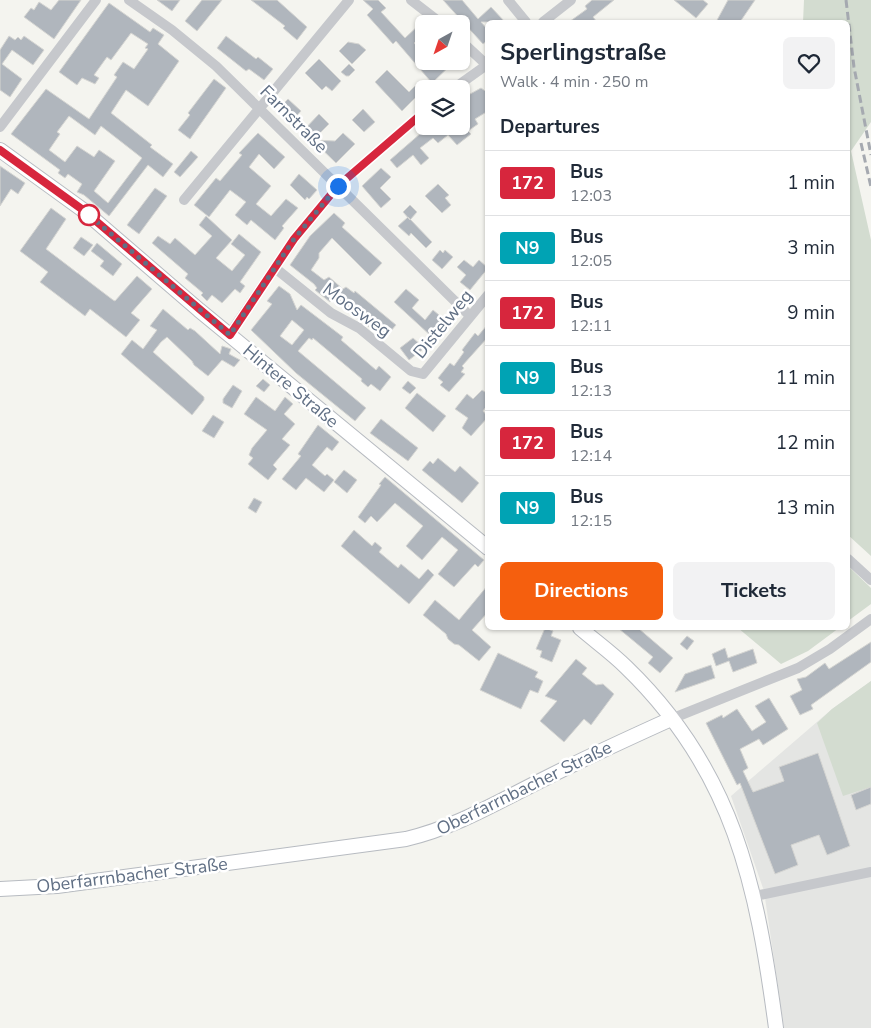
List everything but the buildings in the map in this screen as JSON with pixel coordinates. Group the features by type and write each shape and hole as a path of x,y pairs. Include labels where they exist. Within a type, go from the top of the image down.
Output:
{"street":[{"path":"0,127 96,0"},
{"name":"Farnstraße","path":"129,0 172,30 209,60 469,315"},
{"path":"184,200 349,0"},
{"path":"411,0 430,15"},
{"path":"508,0 524,20"},
{"path":"546,20 571,0"},
{"path":"470,49 485,63"},
{"path":"466,80 485,66"},
{"path":"230,335 294,239 338,186 415,120"},
{"name":"Hintere Straße","path":"0,150 83,210 230,335 485,546"},
{"name":"Moosweg","path":"274,268 331,313 360,328 411,371 423,374"},
{"name":"Distelweg","path":"423,374 485,297"},
{"path":"850,561 871,580"},
{"name":"Oberfarrnbacher Straße","path":"0,889 58,886 387,842 433,833 474,816 584,759 671,719 798,668 830,649 871,619"},
{"path":"582,630 626,666 671,719 699,758 718,793 741,850 755,896 776,1028"},
{"path":"755,896 871,872"}],"shaded area":[{"path":"804,0 871,0 871,122 851,151 871,240 871,556 850,537 850,20 803,20"},
{"path":"850,568 871,588 871,604 850,620"},
{"path":"740,630 836,630 808,651 781,664"},
{"path":"871,681 871,1028 784,1028 764,891 731,796 832,709"},
{"path":"871,681 871,787 843,796 817,723 832,709"}],"railway":[{"path":"846,0 848,20"},
{"path":"850,34 854,67 871,155"},
{"path":"861,143 871,187"}],"bus line":[{"name":"172","path":"0,150 83,210 230,335 294,239 338,186 415,119"}],"route":[{"path":"89,215 83,210 230,335 294,239 338,186"}]}
